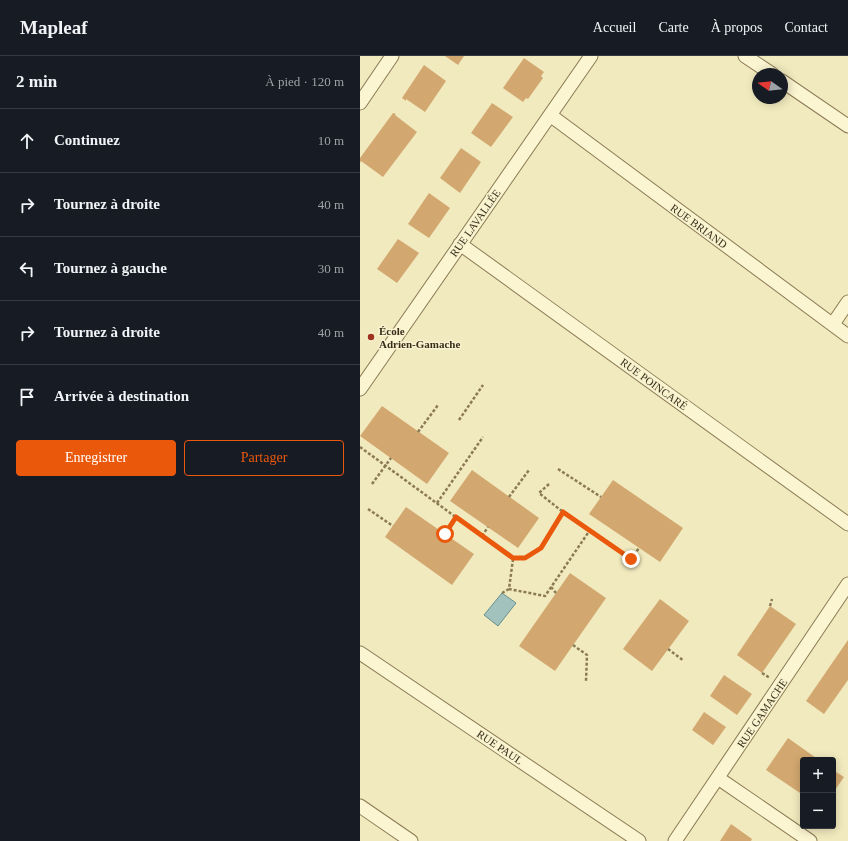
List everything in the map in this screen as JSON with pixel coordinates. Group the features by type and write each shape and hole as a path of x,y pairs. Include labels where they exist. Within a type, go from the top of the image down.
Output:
{"street":[{"path":"360,103 392,56"},
{"name":"RUE LAVALLÉE","path":"360,389 591,56"},
{"path":"745,56 763,68"},
{"path":"788,85 848,126"},
{"name":"RUE BRIAND","path":"550,115 848,336"},
{"name":"RUE POINCARÉ","path":"460,244 848,524"},
{"path":"832,324 848,302"},
{"name":"RUE GAMACHE","path":"675,841 848,584"},
{"name":"RUE PAUL","path":"360,653 639,841"},
{"path":"718,778 810,841"},
{"path":"360,806 411,841"}],"path":[{"path":"459,420 483,385"},
{"path":"418,432 438,405"},
{"path":"437,503 483,437"},
{"path":"360,447 513,558 525,558 541,548 563,512"},
{"path":"372,484 390,458"},
{"path":"558,469 601,497"},
{"path":"509,497 529,470"},
{"path":"549,484 539,492 563,512 631,559 639,548"},
{"path":"368,508 393,526"},
{"path":"445,534 456,517"},
{"path":"482,536 488,527"},
{"path":"502,592 509,589 545,596 590,530"},
{"path":"509,589 513,558"},
{"path":"551,587 556,593"},
{"path":"770,606 772,599"},
{"path":"573,645 587,655 586,681"},
{"path":"668,649 684,661"}],"water":[{"path":"502,593 516,603 498,626 484,615"}],"building":[{"path":"445,56 464,56 458,65"},
{"path":"524,58 544,72 541,76 543,78 528,99 526,98 523,102 503,88"},
{"path":"424,65 446,81 425,112 406,99 406,101 402,98"},
{"path":"492,103 513,117 491,147 471,133"},
{"path":"393,113 417,132 383,177 361,161 360,163 360,158"},
{"path":"461,148 481,162 460,193 440,178"},
{"path":"429,193 450,208 429,238 408,224"},
{"path":"398,239 419,253 397,283 377,269"},
{"path":"382,406 449,453 427,484 360,436"},
{"path":"472,470 539,518 518,548 450,501"},
{"path":"613,480 683,528 660,562 589,514"},
{"path":"406,507 474,554 452,585 385,537"},
{"path":"570,573 606,598 555,671 519,646"},
{"path":"660,599 689,621 652,671 623,649"},
{"path":"770,606 796,624 762,673 737,655"},
{"path":"848,640 848,680 824,714 806,701"},
{"path":"724,675 752,694 737,715 710,696"},
{"path":"704,712 726,727 713,745 692,730"},
{"path":"788,738 815,757 800,757 800,793 766,770"},
{"path":"836,772 844,777 836,789"},
{"path":"731,824 752,839 751,841 720,841"}],"place":[{"name":"École Adrien-Gamache","path":"371,337"}],"route":[{"path":"445,534 456,517 513,558 525,558 541,548 563,512 631,559"}]}
